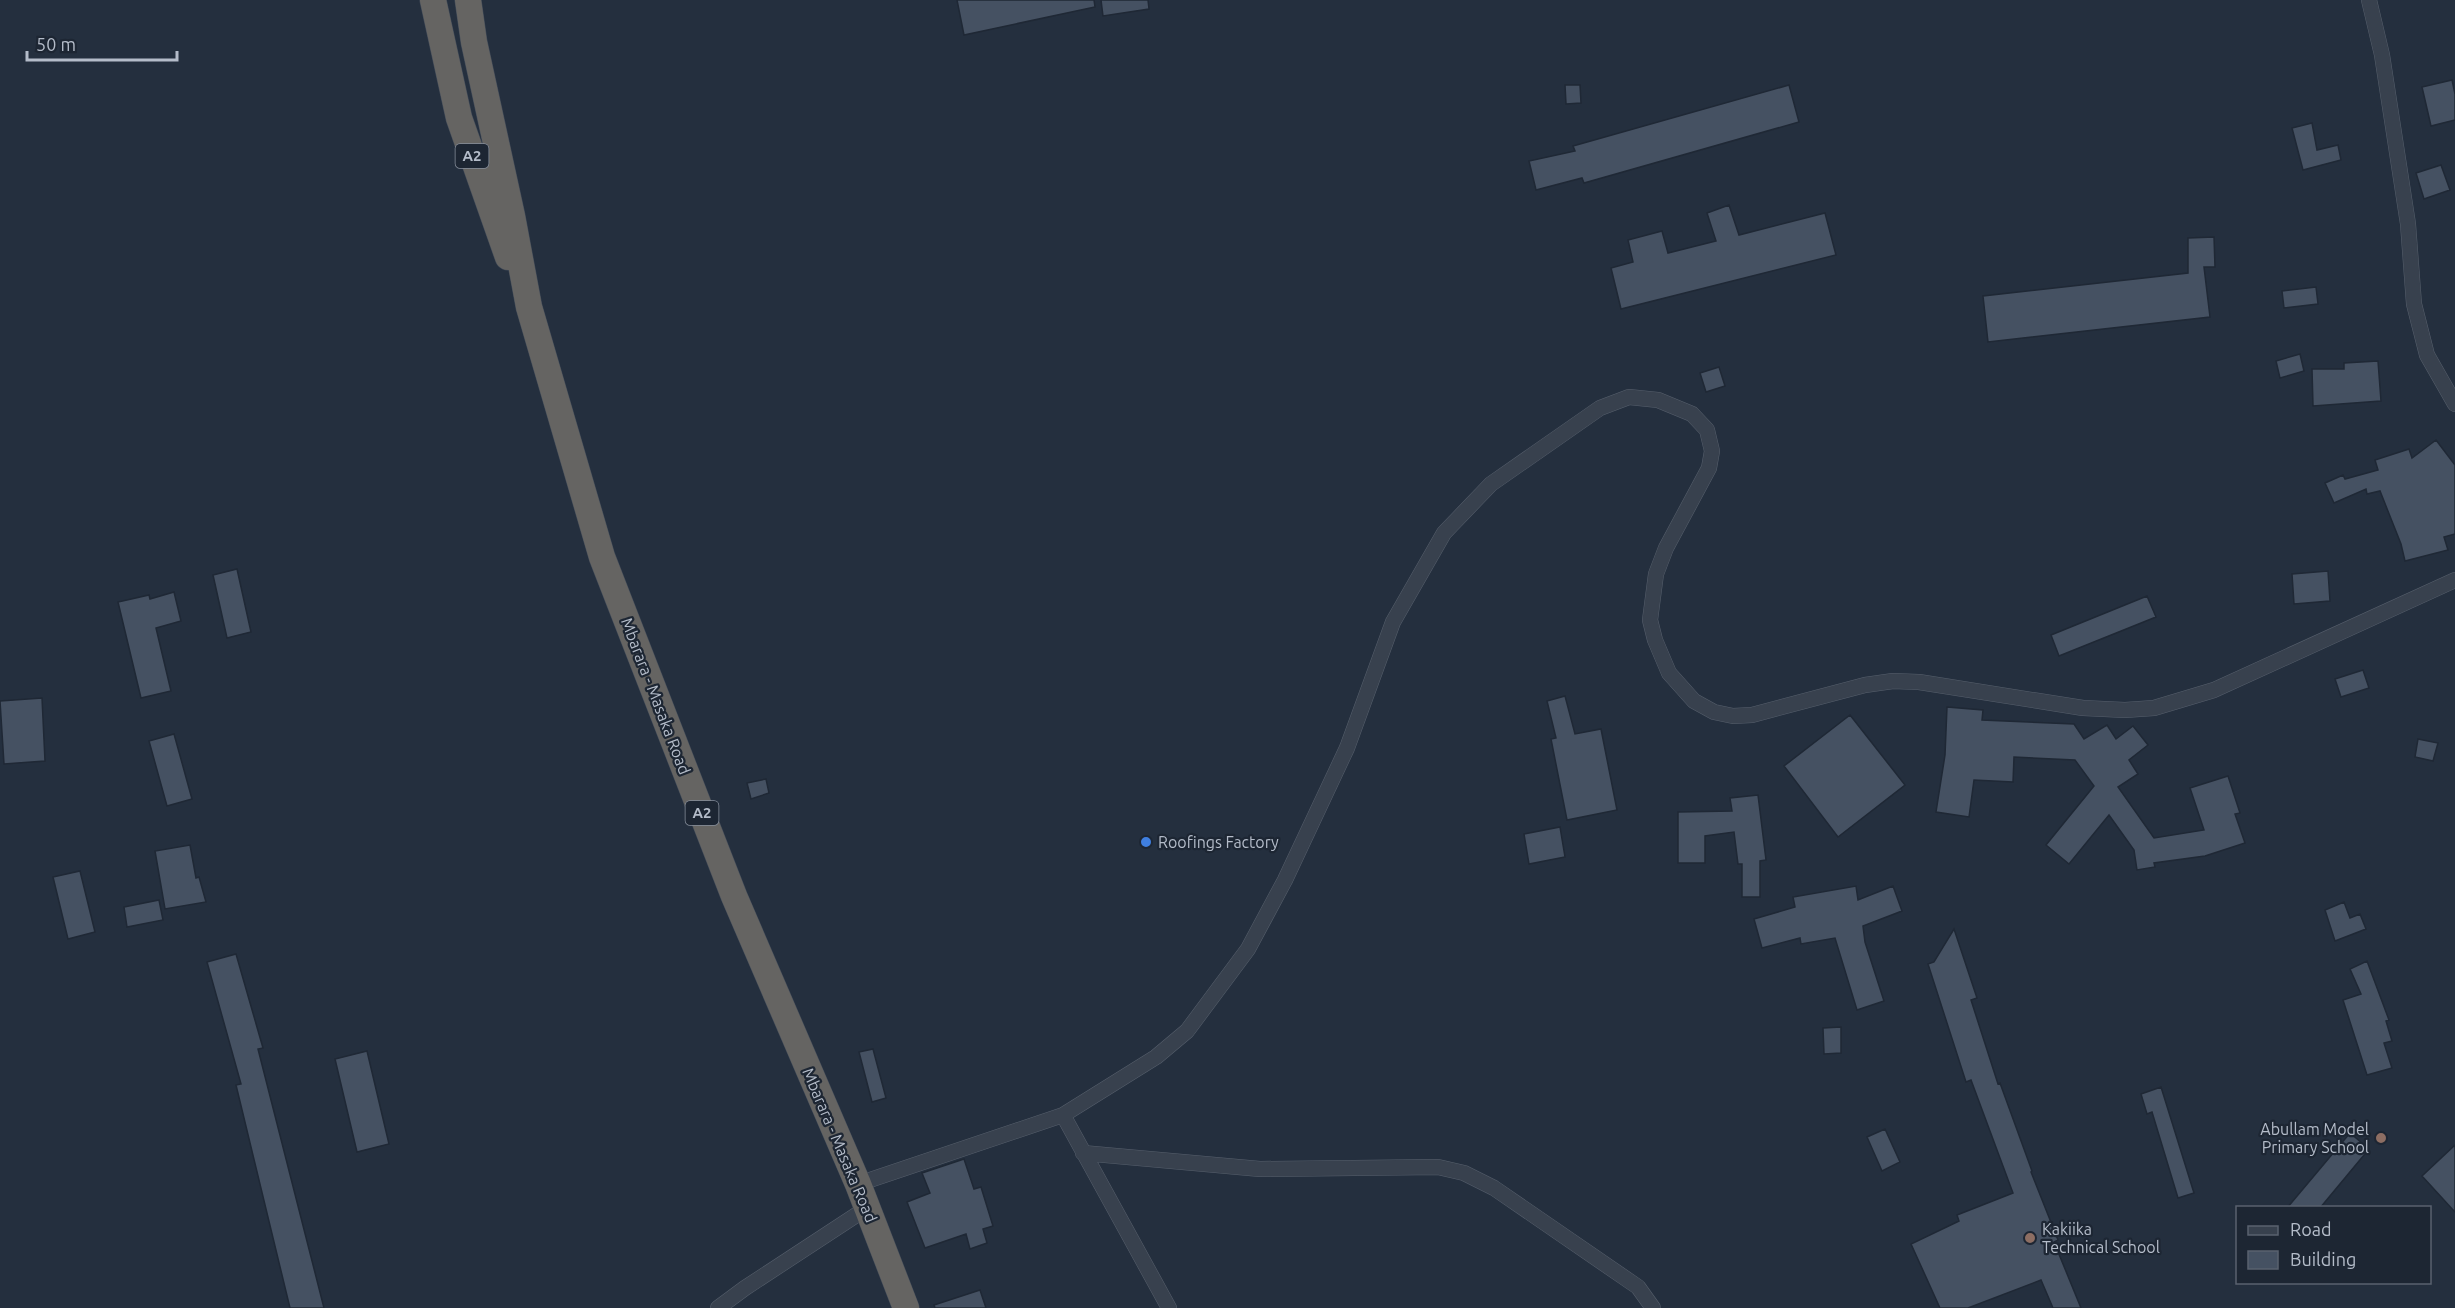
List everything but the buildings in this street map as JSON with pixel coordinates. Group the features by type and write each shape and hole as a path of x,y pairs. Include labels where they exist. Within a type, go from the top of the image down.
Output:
{"highway":[{"name":"Mbarara - Masaka Road","path":"433,0 459,118 498,232 529,307"},
{"name":"Mbarara - Masaka Road","path":"468,0 474,42 512,216 529,307 602,557 734,896 858,1184 906,1308"}],"street":[{"path":"2369,0 2382,56 2408,224 2414,304 2427,355 2455,404"},
{"path":"858,1184 1063,1115 1156,1058 1187,1031 1248,949 1285,880 1347,748 1393,622 1443,533 1491,484 1600,408 1629,397 1658,399 1692,414 1707,430 1712,451 1709,468 1666,548 1656,574 1650,620 1655,640 1669,673 1694,701 1714,712 1723,714 1752,715 1845,690 1893,681 1919,682 2083,708 2125,710 2154,708 2214,690 2455,580"},
{"path":"1063,1115 1169,1308"},
{"path":"1083,1153 1260,1169 1438,1167 1464,1173 1494,1188 1638,1287 1653,1308"},
{"path":"718,1308 745,1287 867,1208"}],"place":[{"name":"Roofings Factory","path":"1146,842"},
{"name":"Abullam Model Primary School","path":"2381,1138"},
{"name":"Kakiika Technical School","path":"2030,1238"}]}
